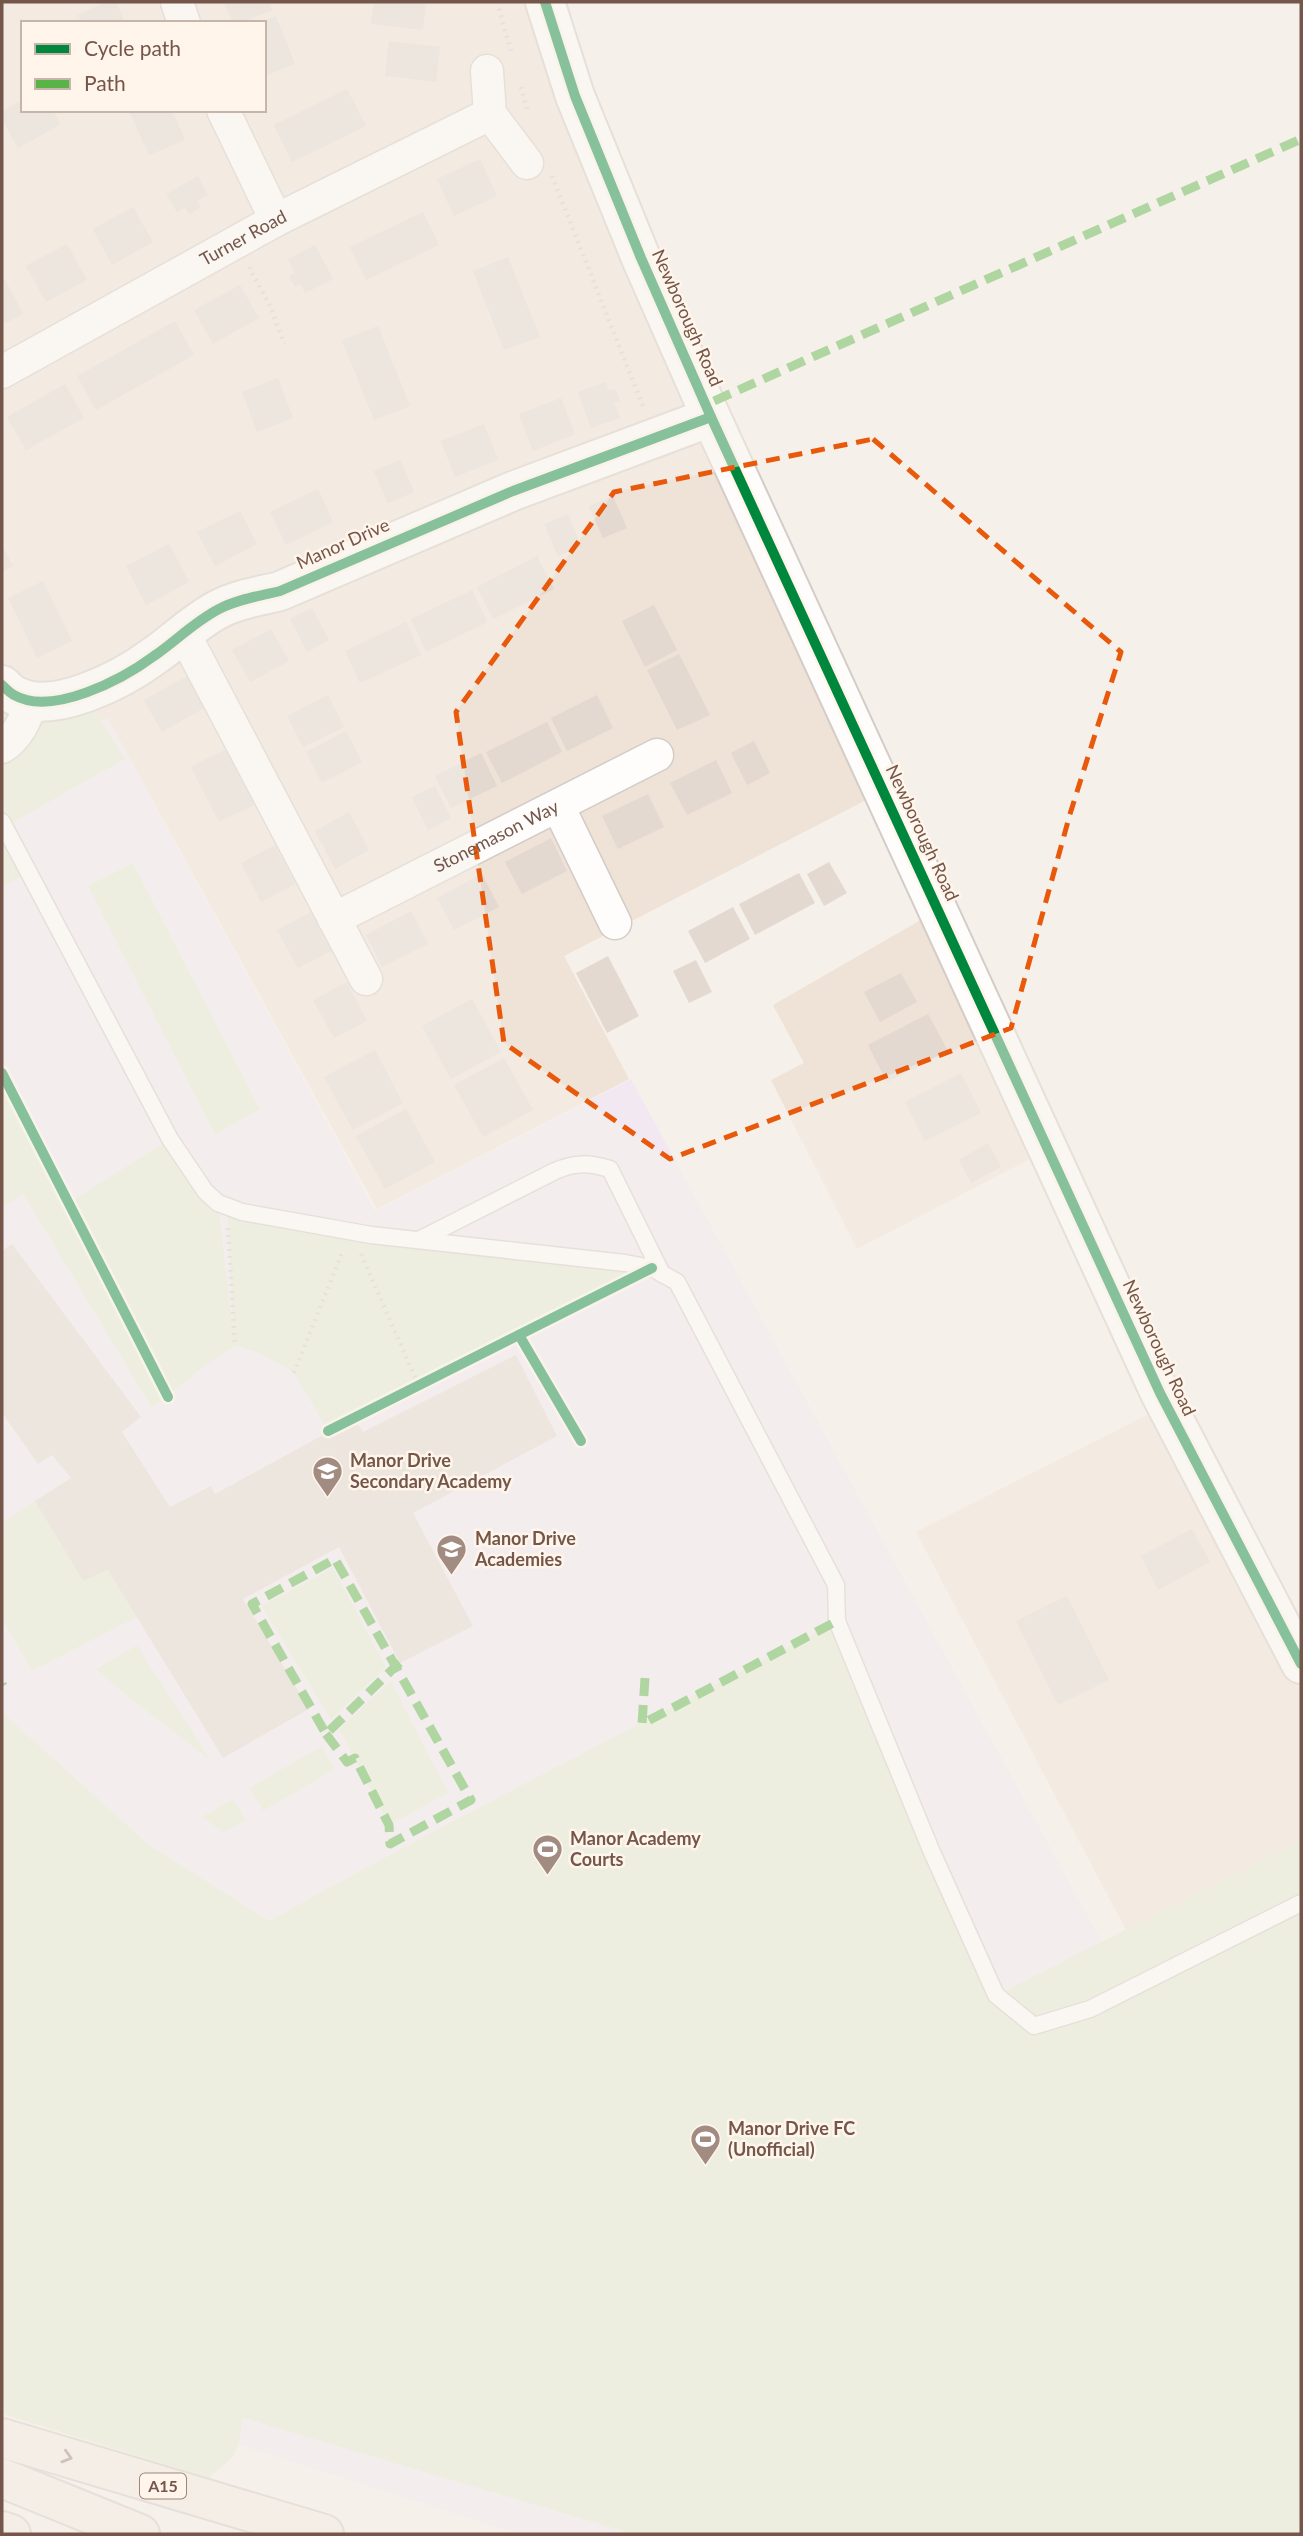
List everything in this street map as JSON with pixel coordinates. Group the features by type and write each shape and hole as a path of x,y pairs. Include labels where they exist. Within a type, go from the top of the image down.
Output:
{"highway":[{"name":"A15","path":"2,2438 324,2534"},
{"path":"2,2479 140,2534"},
{"path":"2,2531 11,2534"}],"street":[{"path":"177,2 183,21"},
{"name":"Newborough Road","path":"545,2 575,96 641,258 711,417 1160,1393 1301,1664"},
{"path":"500,66 490,114 539,167"},
{"path":"224,112 276,220"},
{"name":"Turner Road","path":"2,372 276,220 490,114"},
{"name":"Manor Drive","path":"17,693 62,700 104,685 152,658 183,632 221,608 244,599 280,592 513,491 711,417"},
{"path":"183,632 366,979"},
{"path":"2,747 26,720 17,693"},
{"name":"Stonemason Way","path":"334,919 657,755"},
{"path":"558,806 615,923"}],"lane":[{"path":"2,822 170,1139 205,1191 218,1203 227,1208 350,1231 625,1262 652,1268 677,1282 836,1585 837,1621 931,1850 996,1995 1034,2026 1090,2009 1301,1903"},
{"path":"419,1240 563,1168 583,1163 610,1169 662,1274"}],"path":[{"path":"497,2 500,66"},
{"path":"518,76 528,112"},
{"path":"539,167 655,439"},
{"path":"236,242 270,306 284,344"},
{"path":"227,1208 235,1346"},
{"path":"294,1373 350,1231"},
{"path":"350,1231 419,1386"},
{"path":"408,1392 430,1380"}],"highlighted area":[{"path":"873,439 1121,652 1070,814 1011,1028 670,1159 504,1043 456,712 614,492"}],"shaded area":[{"path":"2,2 525,2 569,128 868,799 564,956 629,1079 377,1209 108,719 2,768"},
{"name":"Manor Drive Academies","path":"108,719 375,1211 631,1079 1102,1942 834,2076 1095,2534 519,2534 2,2370 2,768 38,725"},
{"path":"926,917 1032,1158 857,1249 771,1080 804,1063 773,1005"},
{"path":"1153,1412 1301,1688 1301,1841 1126,1930 916,1532"}],"green space":[{"path":"94,709 125,759 12,823 34,870 2,887 2,754 31,723 48,717"},
{"path":"133,863 260,1109 215,1135 88,886"},
{"path":"2,1073 70,1202 170,1139 218,1203 233,1330 227,1208 652,1268 328,1431 294,1373 260,1353 235,1346 152,1408 23,1194 2,1208"},
{"path":"35,1501 83,1581 108,1570 137,1617 32,1671 2,1619 2,1523"},
{"path":"333,1568 386,1667 331,1720 262,1606"},
{"path":"837,1621 996,1995 1301,1841 1301,2534 633,2534 243,2418 235,2452 227,2463 209,2478 2,2414 2,1712 148,1844 269,1921 481,1806"},
{"path":"137,1645 211,1761 96,1669"},
{"path":"391,1681 448,1793 389,1825 339,1729"},
{"path":"322,1746 335,1769 263,1811 249,1788"},
{"path":"233,1799 246,1820 224,1832 201,1817"}],"building":[{"path":"106,2 116,2 124,20 81,21 78,15"},
{"path":"224,2 269,2 272,10 245,21 232,21"},
{"path":"374,2 426,2 423,30 371,24"},
{"path":"276,16 295,64 266,75 266,21 263,21"},
{"path":"389,41 440,47 436,82 385,76"},
{"path":"347,89 366,126 292,162 274,125"},
{"path":"21,101 21,112 54,112 60,125 18,148 2,119 2,111"},
{"path":"173,112 185,140 149,155 130,113"},
{"path":"480,159 497,196 454,216 437,179"},
{"path":"198,176 208,195 197,201 201,207 189,214 185,207 177,212 166,194"},
{"path":"133,207 153,242 112,265 93,229"},
{"path":"423,212 439,245 366,280 350,247"},
{"path":"67,244 87,280 46,302 26,266"},
{"path":"315,245 333,279 305,293 301,284 295,287 289,276 295,273 288,259"},
{"path":"508,257 540,337 504,350 473,271"},
{"path":"4,278 23,314 2,325 2,279"},
{"path":"240,285 259,318 213,344 194,310"},
{"path":"175,321 194,355 96,410 77,376"},
{"path":"378,326 410,406 374,420 342,340"},
{"path":"278,378 293,418 257,432 242,392"},
{"path":"606,382 609,391 616,389 620,401 614,403 620,418 591,428 578,392"},
{"path":"65,384 84,418 26,450 7,417"},
{"path":"561,398 575,434 533,451 519,414"},
{"path":"484,424 498,460 455,477 441,441"},
{"path":"400,460 414,492 388,503 374,471"},
{"path":"318,489 333,522 286,545 270,512"},
{"path":"613,496 627,528 603,538 589,506"},
{"path":"240,511 257,544 215,566 197,532"},
{"path":"568,514 581,546 558,556 544,524"},
{"path":"169,544 189,582 146,605 126,566"},
{"path":"2,545 13,566 2,572"},
{"path":"537,556 554,589 493,619 477,587"},
{"path":"43,581 72,641 37,658 8,598"},
{"path":"472,590 487,622 426,652 411,619"},
{"path":"654,605 677,650 645,667 622,621"},
{"path":"312,608 329,640 307,652 290,619"},
{"path":"406,622 421,655 360,683 345,651"},
{"path":"271,629 289,661 250,682 232,650"},
{"path":"679,654 710,715 677,730 647,670"},
{"path":"189,675 206,707 162,732 144,700"},
{"path":"328,695 344,727 303,747 287,716"},
{"path":"597,695 613,728 567,751 551,718"},
{"path":"547,722 562,752 502,783 486,752"},
{"path":"346,731 362,762 322,783 306,752"},
{"path":"754,741 770,773 747,785 731,753"},
{"path":"226,749 254,805 219,822 191,767"},
{"path":"481,753 497,786 451,808 435,776"},
{"path":"716,760 732,793 687,815 670,783"},
{"path":"435,786 451,818 428,830 412,797"},
{"path":"648,794 664,827 618,849 602,816"},
{"path":"349,812 369,850 335,869 315,831"},
{"path":"551,838 567,871 522,894 505,862"},
{"path":"275,845 295,884 261,902 241,863"},
{"path":"829,862 847,893 824,906 807,874"},
{"path":"799,873 815,903 755,935 739,904"},
{"path":"482,874 499,907 454,930 437,898"},
{"path":"733,907 750,939 705,963 688,931"},
{"path":"411,911 428,944 382,967 366,935"},
{"path":"311,912 331,951 298,968 277,930"},
{"path":"608,956 639,1016 607,1033 576,973"},
{"path":"696,960 712,992 689,1003 673,971"},
{"path":"901,973 917,1002 880,1022 864,992"},
{"path":"347,982 367,1021 334,1038 313,1000"},
{"path":"472,999 501,1052 451,1079 422,1026"},
{"path":"928,1014 948,1051 887,1082 868,1045"},
{"path":"375,1050 403,1103 353,1130 324,1077"},
{"path":"504,1058 533,1110 483,1137 454,1085"},
{"path":"961,1073 981,1113 925,1141 905,1102"},
{"path":"406,1109 435,1162 385,1189 356,1136"},
{"path":"988,1143 1001,1167 971,1183 959,1160"},
{"path":"12,1244 141,1417 122,1432 170,1507 211,1486 215,1494 354,1418 363,1432 516,1355 557,1436 413,1513 473,1626 400,1663 339,1547 243,1599 309,1709 223,1758 108,1570 83,1581 35,1501 71,1478 52,1455 38,1464 2,1413 2,1251"},
{"path":"1192,1529 1210,1562 1158,1590 1141,1556"},
{"path":"1067,1596 1109,1680 1058,1705 1016,1621"}],"marked path":[{"path":"714,401 1301,139"},
{"path":"326,1734 347,1762 355,1758 389,1825 390,1844 471,1800 335,1559 252,1604 326,1734 396,1666 400,1663"},
{"path":"645,1678 642,1724 837,1621"}],"cycle path":[{"path":"545,2 575,96 641,258 711,417 1160,1393 1301,1664"},
{"path":"2,685 12,694 30,701 48,701 87,692 141,665 201,620 226,606 280,591 513,491 711,417"},
{"path":"2,1073 168,1397"},
{"path":"328,1431 652,1268"},
{"path":"519,1335 581,1441"}],"place":[{"name":"Manor Drive Secondary Academy","path":"327,1498"},
{"name":"Manor Drive Academies","path":"452,1576"},
{"name":"Manor Academy Courts","path":"547,1876"},
{"name":"Manor Drive FC (Unofficial)","path":"705,2166"}]}
